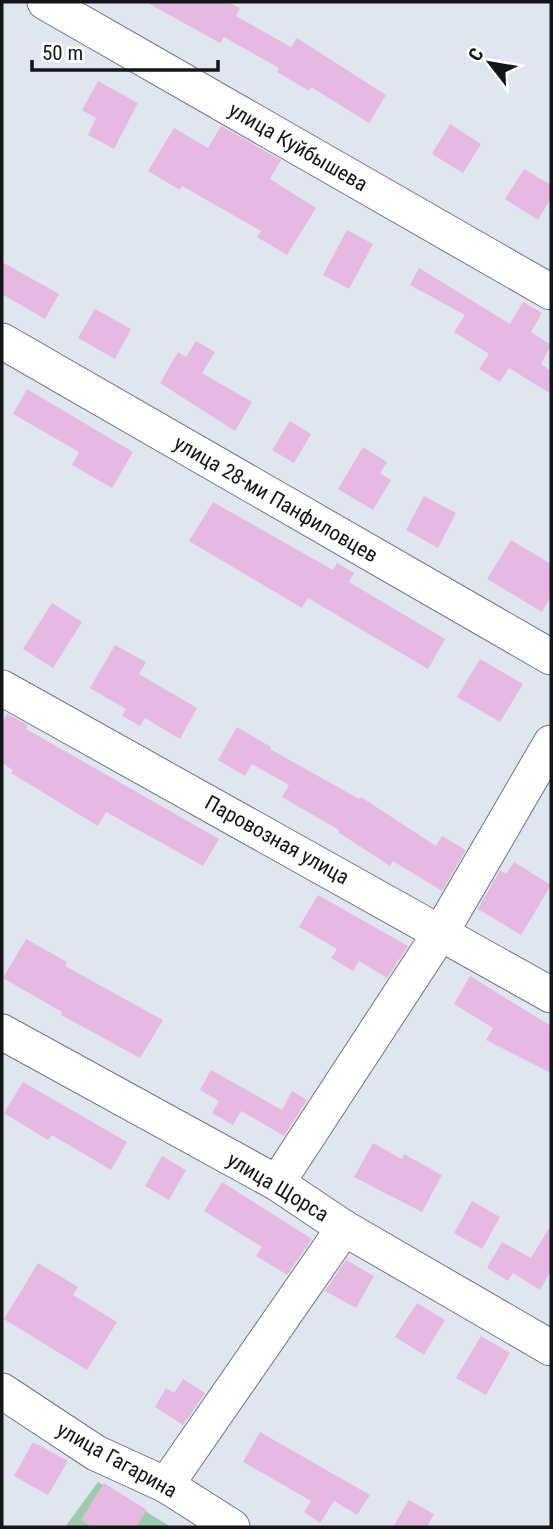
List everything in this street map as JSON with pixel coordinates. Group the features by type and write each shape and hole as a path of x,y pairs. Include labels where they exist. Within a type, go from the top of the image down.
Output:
{"street":[{"name":"улица Куйбышева","path":"45,2 551,292"},
{"name":"улица 28-ми Панфиловцев","path":"2,341 551,657"},
{"name":"Паровозная улица","path":"2,688 551,995"},
{"path":"277,1183 441,932 551,743"},
{"name":"улица Щорса","path":"2,1032 277,1183 344,1228 551,1348"},
{"path":"166,1485 344,1228"},
{"name":"улица Гагарина","path":"2,1391 96,1453 166,1485 232,1527"}],"green space":[{"path":"98,1482 171,1527 65,1527"}],"building":[{"path":"146,2 228,2 240,8 236,16 291,47 297,38 386,95 369,123 311,87 309,91 277,72 279,68 224,37 220,43"},
{"path":"98,81 138,103 114,149 88,135 96,118 82,110"},
{"path":"450,124 481,144 463,173 432,154"},
{"path":"221,126 281,160 270,179 316,208 287,255 257,237 261,231 182,186 180,190 148,171 174,128 208,148"},
{"path":"524,169 551,185 551,198 538,220 505,199"},
{"path":"347,230 373,244 349,289 323,275"},
{"path":"2,262 59,294 45,319 2,294"},
{"path":"419,268 510,324 523,302 542,313 531,332 551,345 541,364 551,371 551,394 509,368 500,382 479,369 489,354 454,332 465,315 410,285"},
{"path":"95,309 131,329 115,359 78,338"},
{"path":"196,341 215,352 202,373 252,402 235,431 160,383 178,352 186,357"},
{"path":"27,389 133,452 112,488 72,465 79,452 13,414"},
{"path":"290,421 311,434 294,463 272,450"},
{"path":"363,447 387,462 380,473 391,480 373,510 338,489"},
{"path":"424,496 456,513 438,548 406,530"},
{"path":"213,502 333,570 337,563 354,573 349,582 445,639 428,669 308,598 302,608 189,541"},
{"path":"511,540 551,564 551,596 542,612 487,579"},
{"path":"52,603 82,622 53,668 23,649"},
{"path":"115,645 146,662 139,674 197,708 180,739 145,718 140,726 122,716 126,709 90,688"},
{"path":"480,659 523,684 500,722 457,697"},
{"path":"7,714 28,725 26,729 219,839 203,866 106,812 98,826 11,773 13,770 2,763 2,723"},
{"path":"237,727 271,747 270,749 359,799 361,797 436,846 442,836 466,850 442,891 393,861 390,866 338,832 339,830 282,797 289,785 252,764 245,776 218,760"},
{"path":"514,862 551,885 521,935 478,909 500,870 506,874"},
{"path":"318,895 408,946 387,978 359,961 353,971 331,958 337,949 299,927"},
{"path":"26,939 67,962 65,966 163,1020 140,1058 61,1015 62,1012 3,978"},
{"path":"470,976 551,1026 551,1073 486,1040 493,1028 454,1004"},
{"path":"211,1070 282,1110 292,1091 307,1100 284,1136 241,1111 233,1125 212,1113 219,1101 200,1090"},
{"path":"23,1082 127,1142 111,1170 52,1135 48,1140 4,1113"},
{"path":"373,1143 402,1159 404,1154 442,1175 422,1212 354,1177"},
{"path":"162,1156 186,1170 169,1200 145,1186"},
{"path":"222,1182 312,1239 287,1275 256,1256 262,1247 204,1211"},
{"path":"472,1201 500,1217 482,1249 454,1233"},
{"path":"551,1225 551,1271 540,1290 513,1273 508,1281 487,1268 502,1242 531,1258"},
{"path":"346,1260 374,1276 356,1308 325,1291"},
{"path":"38,1263 78,1287 73,1295 117,1322 87,1370 4,1319"},
{"path":"417,1303 445,1320 424,1355 395,1337"},
{"path":"481,1336 510,1353 486,1395 456,1378"},
{"path":"183,1379 205,1393 183,1425 155,1407 166,1388 174,1393"},
{"path":"260,1432 370,1495 357,1515 334,1501 320,1523 304,1512 311,1501 243,1462"},
{"path":"33,1442 68,1461 48,1495 14,1476"},
{"path":"104,1483 147,1510 136,1527 92,1527 81,1520"},
{"path":"409,1500 434,1514 427,1527 393,1527"}]}
